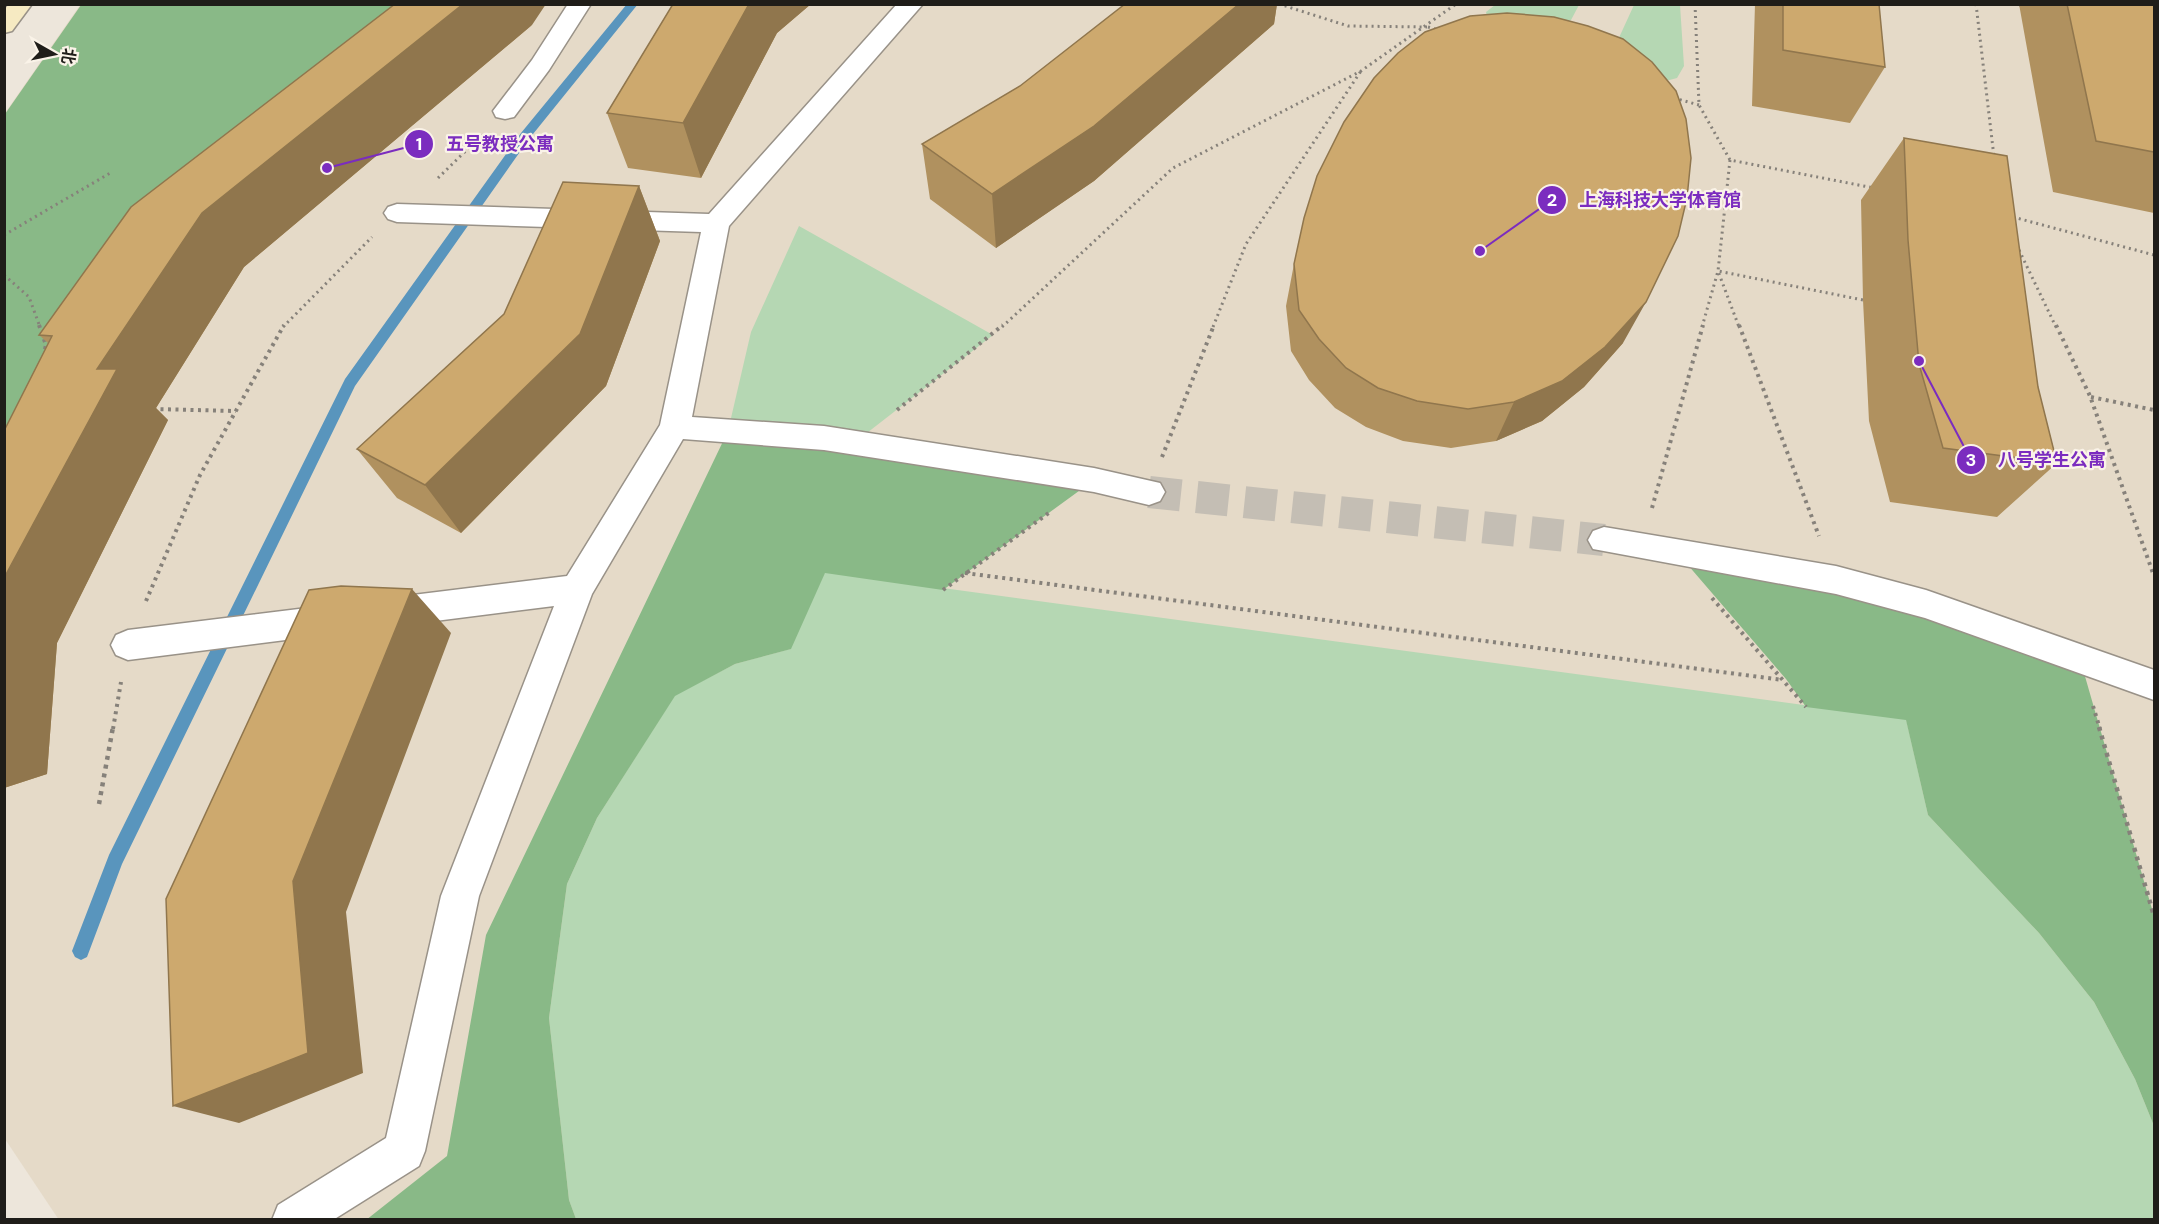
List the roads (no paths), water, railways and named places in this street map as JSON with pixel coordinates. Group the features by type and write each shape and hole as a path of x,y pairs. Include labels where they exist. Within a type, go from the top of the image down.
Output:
{"street":[{"path":"4,26 21,4"},
{"path":"505,111 541,65 579,4"},
{"path":"293,1220 405,1151 460,896 577,589 675,427 716,223 900,14 912,4"},
{"path":"397,213 716,223"},
{"path":"675,427 854,443 1094,480 1149,492"},
{"path":"1604,540 1836,580 1926,604 2154,685"},
{"path":"128,645 577,589"}],"waterway":[{"path":"81,951 115,861 350,383 525,136 633,4"}],"tunnel":[{"path":"1149,492 1604,540"}],"place":[{"name":"五号教授公寓","path":"327,168"},
{"name":"上海科技大学体育馆","path":"1480,251"},
{"name":"八号学生公寓","path":"1919,361"}]}
